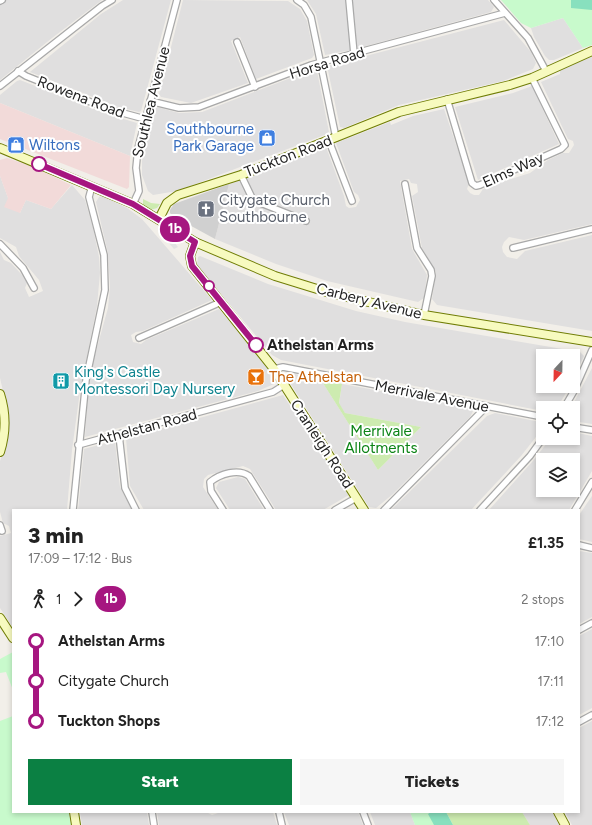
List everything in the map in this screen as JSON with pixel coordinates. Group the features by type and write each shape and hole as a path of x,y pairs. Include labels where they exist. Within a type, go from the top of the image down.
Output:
{"street":[{"path":"0,86 112,0"},
{"name":"Southlea Avenue","path":"133,204 139,191 136,168 145,119 177,0"},
{"path":"297,0 304,5 311,17 333,139 352,201"},
{"path":"349,0 354,54"},
{"path":"494,0 528,38 546,71"},
{"name":"Horsa Road","path":"150,101 169,106 190,108 199,107 320,62 505,13"},
{"path":"237,42 255,86"},
{"name":"Tuckton Road","path":"159,219 167,203 172,198 241,175 399,112 447,99 485,92 532,78 592,51"},
{"name":"Rowena Road","path":"18,71 26,76 108,109 145,119"},
{"name":"Elms Way","path":"447,99 472,183 476,186 561,149 565,144 532,78"},
{"path":"0,148 133,204 159,219"},
{"path":"241,175 253,200 306,220"},
{"path":"405,184 417,248 431,270 432,276 424,315"},
{"path":"73,509 78,446 89,360 105,290 104,255 89,197 92,186"},
{"name":"Carbery Avenue","path":"159,219 195,242 251,266 303,285 366,303 424,315 592,342"},
{"path":"513,248 592,229"},
{"name":"Cranleigh Road","path":"195,242 190,256 192,266 274,369 363,509"},
{"path":"0,244 23,268 34,288"},
{"path":"139,338 221,302"},
{"path":"568,401 592,350"},
{"name":"Merrivale Avenue","path":"274,369 283,367 536,416"},
{"name":"Athelstan Road","path":"78,446 273,392 284,385"},
{"path":"0,394 5,430 0,452"},
{"path":"385,509 486,407"},
{"path":"580,428 592,430"},
{"path":"119,435 125,488 136,509"},
{"path":"481,509 530,456 538,445"},
{"path":"222,509 211,491 210,482 216,477 237,472 244,472 248,476 269,509"},
{"path":"577,509 590,489 592,482"},
{"path":"337,509 356,498"},
{"path":"580,546 592,548"},
{"path":"0,618 12,636"},
{"path":"580,629 592,623"},
{"path":"580,721 592,715"},
{"path":"74,813 76,825"},
{"path":"152,813 154,825"},
{"path":"279,813 282,825"},
{"path":"363,813 368,825"},
{"path":"559,813 565,825"}],"shaded area":[{"path":"0,0 102,0 0,80"},
{"path":"123,0 171,0 141,111 139,112 118,107 30,72 101,14"},
{"path":"183,0 288,1 300,9 307,21 314,55 312,58 256,79 240,37 231,41 248,83 191,103 161,97 159,94"},
{"path":"307,0 488,0 494,7 491,12 351,50 325,55 316,14"},
{"path":"563,18 583,48 554,60 549,60 534,37 531,28"},
{"path":"504,20 531,52 536,63 533,69 503,81 399,105 344,128 340,127 327,66"},
{"path":"592,57 592,224 524,240 509,237 504,242 502,247 503,252 507,257 517,259 525,251 592,235 592,331 437,305 432,299 436,272 422,248 412,196 418,192 417,184 411,183 409,179 400,181 412,249 427,275 424,298 418,302 327,281 276,264 215,239 229,184 239,181 252,202 281,209 253,196 246,178 326,147 344,196 346,206 349,208 356,207 360,200 358,195 354,192 336,143 390,122 391,125 413,116 444,109 469,183 467,189 470,193 479,195 483,189 530,173 548,160 563,153 569,153 574,145 573,141 568,139 541,82 560,74 560,69"},
{"path":"314,69 317,71 329,132 327,134 177,191 153,195 148,191 142,175 142,161 155,109 157,107 179,113 202,112"},
{"path":"20,80 107,114 137,123 130,156 0,103 0,95"},
{"path":"532,86 559,144 478,180 455,107 513,93"},
{"path":"0,103 130,156 129,187 127,189 0,139"},
{"path":"7,158 31,166 71,185 51,209 26,200 20,213 4,207 8,198 0,176 0,160"},
{"path":"0,176 8,198 20,213 26,200 51,209 72,185 85,200 99,257 100,273 97,306 80,391 72,450 67,509 12,509 12,626 0,608 0,536 11,533 9,526 3,523 0,512 0,461 7,442 9,417 0,378 0,252 4,260 11,263 22,275 27,283 25,288 29,297 43,291 39,280 19,256 16,247 0,238"},
{"path":"229,184 215,239 170,213 170,210 174,204"},
{"path":"102,196 127,208 142,219 212,300 143,331 136,332 131,335 133,342 141,344 146,340 219,309 259,356 275,378 274,384 258,391 85,437 88,391 93,362 108,308 110,287 108,253 96,202 99,197"},
{"path":"166,232 178,247 174,249 162,235"},
{"path":"200,256 268,284 356,311 405,322 562,349 536,349 536,393 566,393 561,401 536,401 536,410 281,360 272,355 197,265 198,257"},
{"path":"580,352 584,356 580,364"},
{"path":"592,368 592,424 580,422 580,401 575,401"},
{"path":"290,373 321,380 378,470 421,427 345,413 339,404 342,384 469,407 473,411 470,417 393,494 376,508 369,507 287,378"},
{"path":"283,395 349,495 325,509 275,509 250,469 243,466 208,475 204,479 203,487 217,509 143,509 130,486 126,438"},
{"path":"495,413 536,421 536,437 521,456 472,509 392,509 487,416"},
{"path":"580,433 592,436 592,471 580,491 580,453 539,453 545,445 580,445"},
{"path":"113,441 115,442 120,487 131,509 78,509 84,449"},
{"path":"536,457 536,497 577,497 570,509 490,509"},
{"path":"238,477 245,479 263,509 229,509 216,488 219,482"},
{"path":"592,496 592,542 580,539 580,514"},
{"path":"580,551 592,553 592,617 580,623"},
{"path":"592,629 592,708 580,714 580,635"},
{"path":"592,721 592,825 572,825 566,813 580,813 580,727"},
{"path":"80,813 147,813 149,825 82,825"},
{"path":"157,813 208,813 212,815 218,813 273,813 277,825 159,825"},
{"path":"284,813 358,813 363,825 289,825"},
{"path":"370,813 410,813 415,825 375,825"},
{"path":"523,813 553,813 559,825 530,825"}],"green space":[{"path":"501,0 592,0 592,45 583,48 563,18 531,28 521,23"},
{"path":"571,0 592,0 592,10 571,8"},
{"path":"143,199 151,203 160,204 157,208 150,210 143,205"},
{"name":"Merrivale Allotments","path":"321,380 342,384 339,403 345,413 421,427 378,470"},
{"path":"12,653 12,687 6,672 0,673 0,659"},
{"path":"12,716 12,813 69,813 71,825 0,825 0,721"},
{"path":"410,813 447,813 453,825 415,825"},
{"path":"447,813 523,813 530,825 453,825"},
{"path":"447,813 453,825 434,825 428,814"}],"bus line":[{"name":"1b","path":"39,164 133,204 195,242 190,256 192,266 256,345"}],"place":[{"name":"Southbourne Park Garage","path":"267,138"},
{"name":"Wiltons","path":"16,145"},
{"name":"Citygate Church Southbourne","path":"206,209"},
{"name":"Athelstan Arms","path":"256,345"},
{"name":"The Athelstan","path":"256,377"},
{"name":"King's Castle Montessori Day Nursery","path":"61,381"}]}
